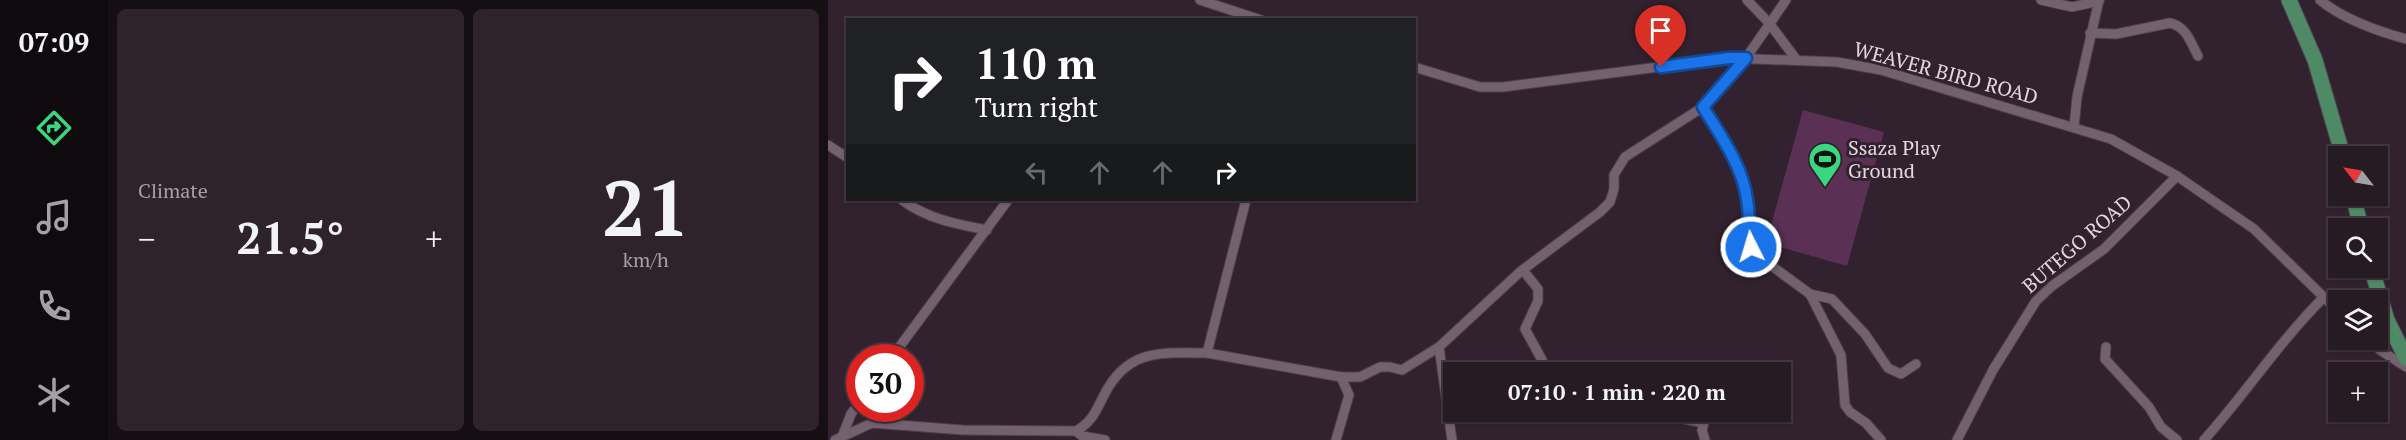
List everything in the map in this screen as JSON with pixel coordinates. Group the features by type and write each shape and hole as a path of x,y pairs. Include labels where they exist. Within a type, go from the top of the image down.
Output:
{"highway":[{"path":"2289,0 2315,60 2340,146"},
{"path":"2374,278 2387,320 2406,358"}],"street":[{"path":"1200,0 1255,18"},
{"path":"1747,0 1796,59"},
{"path":"839,439 861,426 872,423 963,430 1076,431 1090,422 1115,377 1146,355 1207,353 1341,377 1360,377 1380,367 1402,370 1439,347 1523,270 1600,212 1610,202 1614,189 1614,175 1625,157 1703,107 1746,58 1786,0"},
{"path":"2041,0 2072,7 2099,0 2077,97 2074,127"},
{"path":"2320,0 2331,9 2348,17 2390,35 2406,39"},
{"path":"2090,33 2116,34 2170,23 2177,24 2183,28 2198,56"},
{"name":"WEAVER BIRD ROAD","path":"1416,69 1480,87 1503,87 1729,58 1837,62 1881,70 2117,141 2177,176 2254,229 2328,301"},
{"path":"1703,107 1730,151 1742,179 1747,199 1751,247 1763,260 1810,294 1832,299 1865,334 1888,368 1894,373 1901,374 1916,364"},
{"path":"828,145 846,157"},
{"name":"BUTEGO ROAD","path":"1957,440 1993,370 2036,301 2052,286 2104,249 2177,176"},
{"path":"903,201 919,212 939,220 987,230"},
{"path":"902,344 1007,201"},
{"path":"1207,353 1246,201"},
{"path":"1523,270 1538,289 1538,301 1525,329 1543,362"},
{"path":"1810,294 1840,355 1845,405 1881,440"},
{"path":"2204,440 2240,399 2288,334 2324,297"},
{"path":"1439,347 1452,440"},
{"path":"2106,347 2105,359 2149,407 2161,427 2177,440"},
{"path":"2380,350 2406,366"},
{"path":"1341,377 1348,395"},
{"path":"1336,440 1348,395 1360,377"},
{"path":"839,439 847,422"},
{"path":"1699,422 1704,423 1702,430 1705,440"},
{"path":"1076,431 1082,436 1105,440"}],"shaded area":[{"name":"Ssaza Play Ground","path":"1803,110 1884,132 1847,266 1766,243"}],"place":[{"name":"Ssaza Play Ground","path":"1825,188"}],"route":[{"path":"1661,67 1746,58 1703,107 1730,151 1742,179 1747,199 1751,247"}]}
